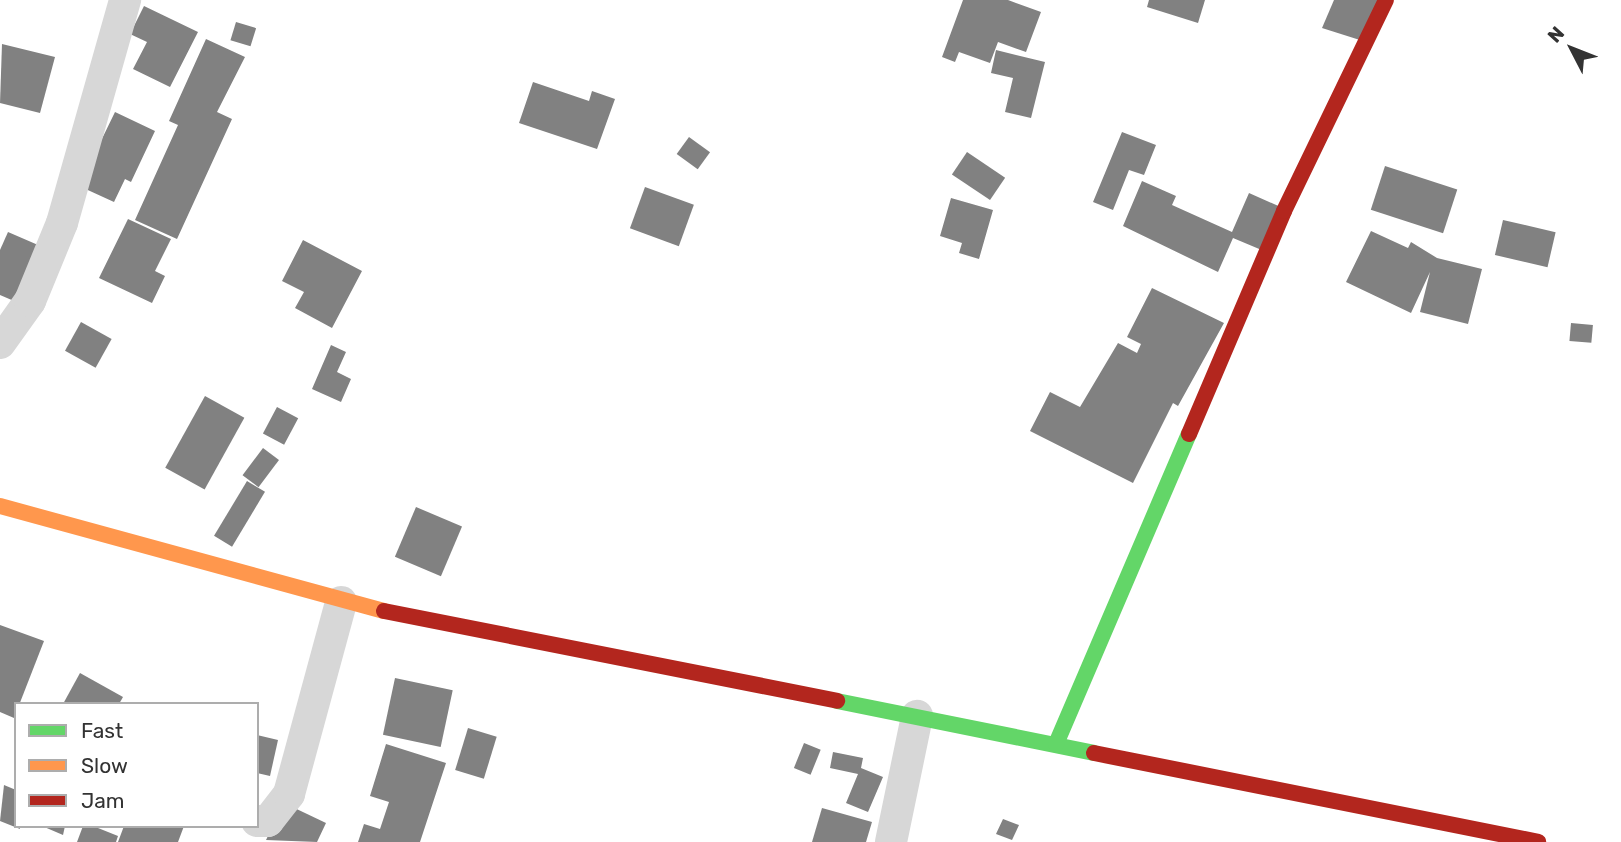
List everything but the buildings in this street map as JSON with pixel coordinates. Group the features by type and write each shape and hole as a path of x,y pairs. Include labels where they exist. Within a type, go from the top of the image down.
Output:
{"main road":[{"path":"1056,744 1284,211 1386,0"},
{"path":"0,506 341,601 1538,842"}],"street":[{"path":"0,343 30,301 62,223 125,0"},
{"path":"259,821 268,821 289,794 341,601"},
{"path":"891,842 917,716"}],"traffic: fast":[{"path":"1056,744 1189,434"},
{"path":"837,701 1094,753"}],"traffic: slow":[{"path":"0,506 384,611"}],"traffic: jam":[{"path":"1189,434 1284,211 1386,0"},
{"path":"384,611 837,701"},
{"path":"1094,753 1538,842"}]}
